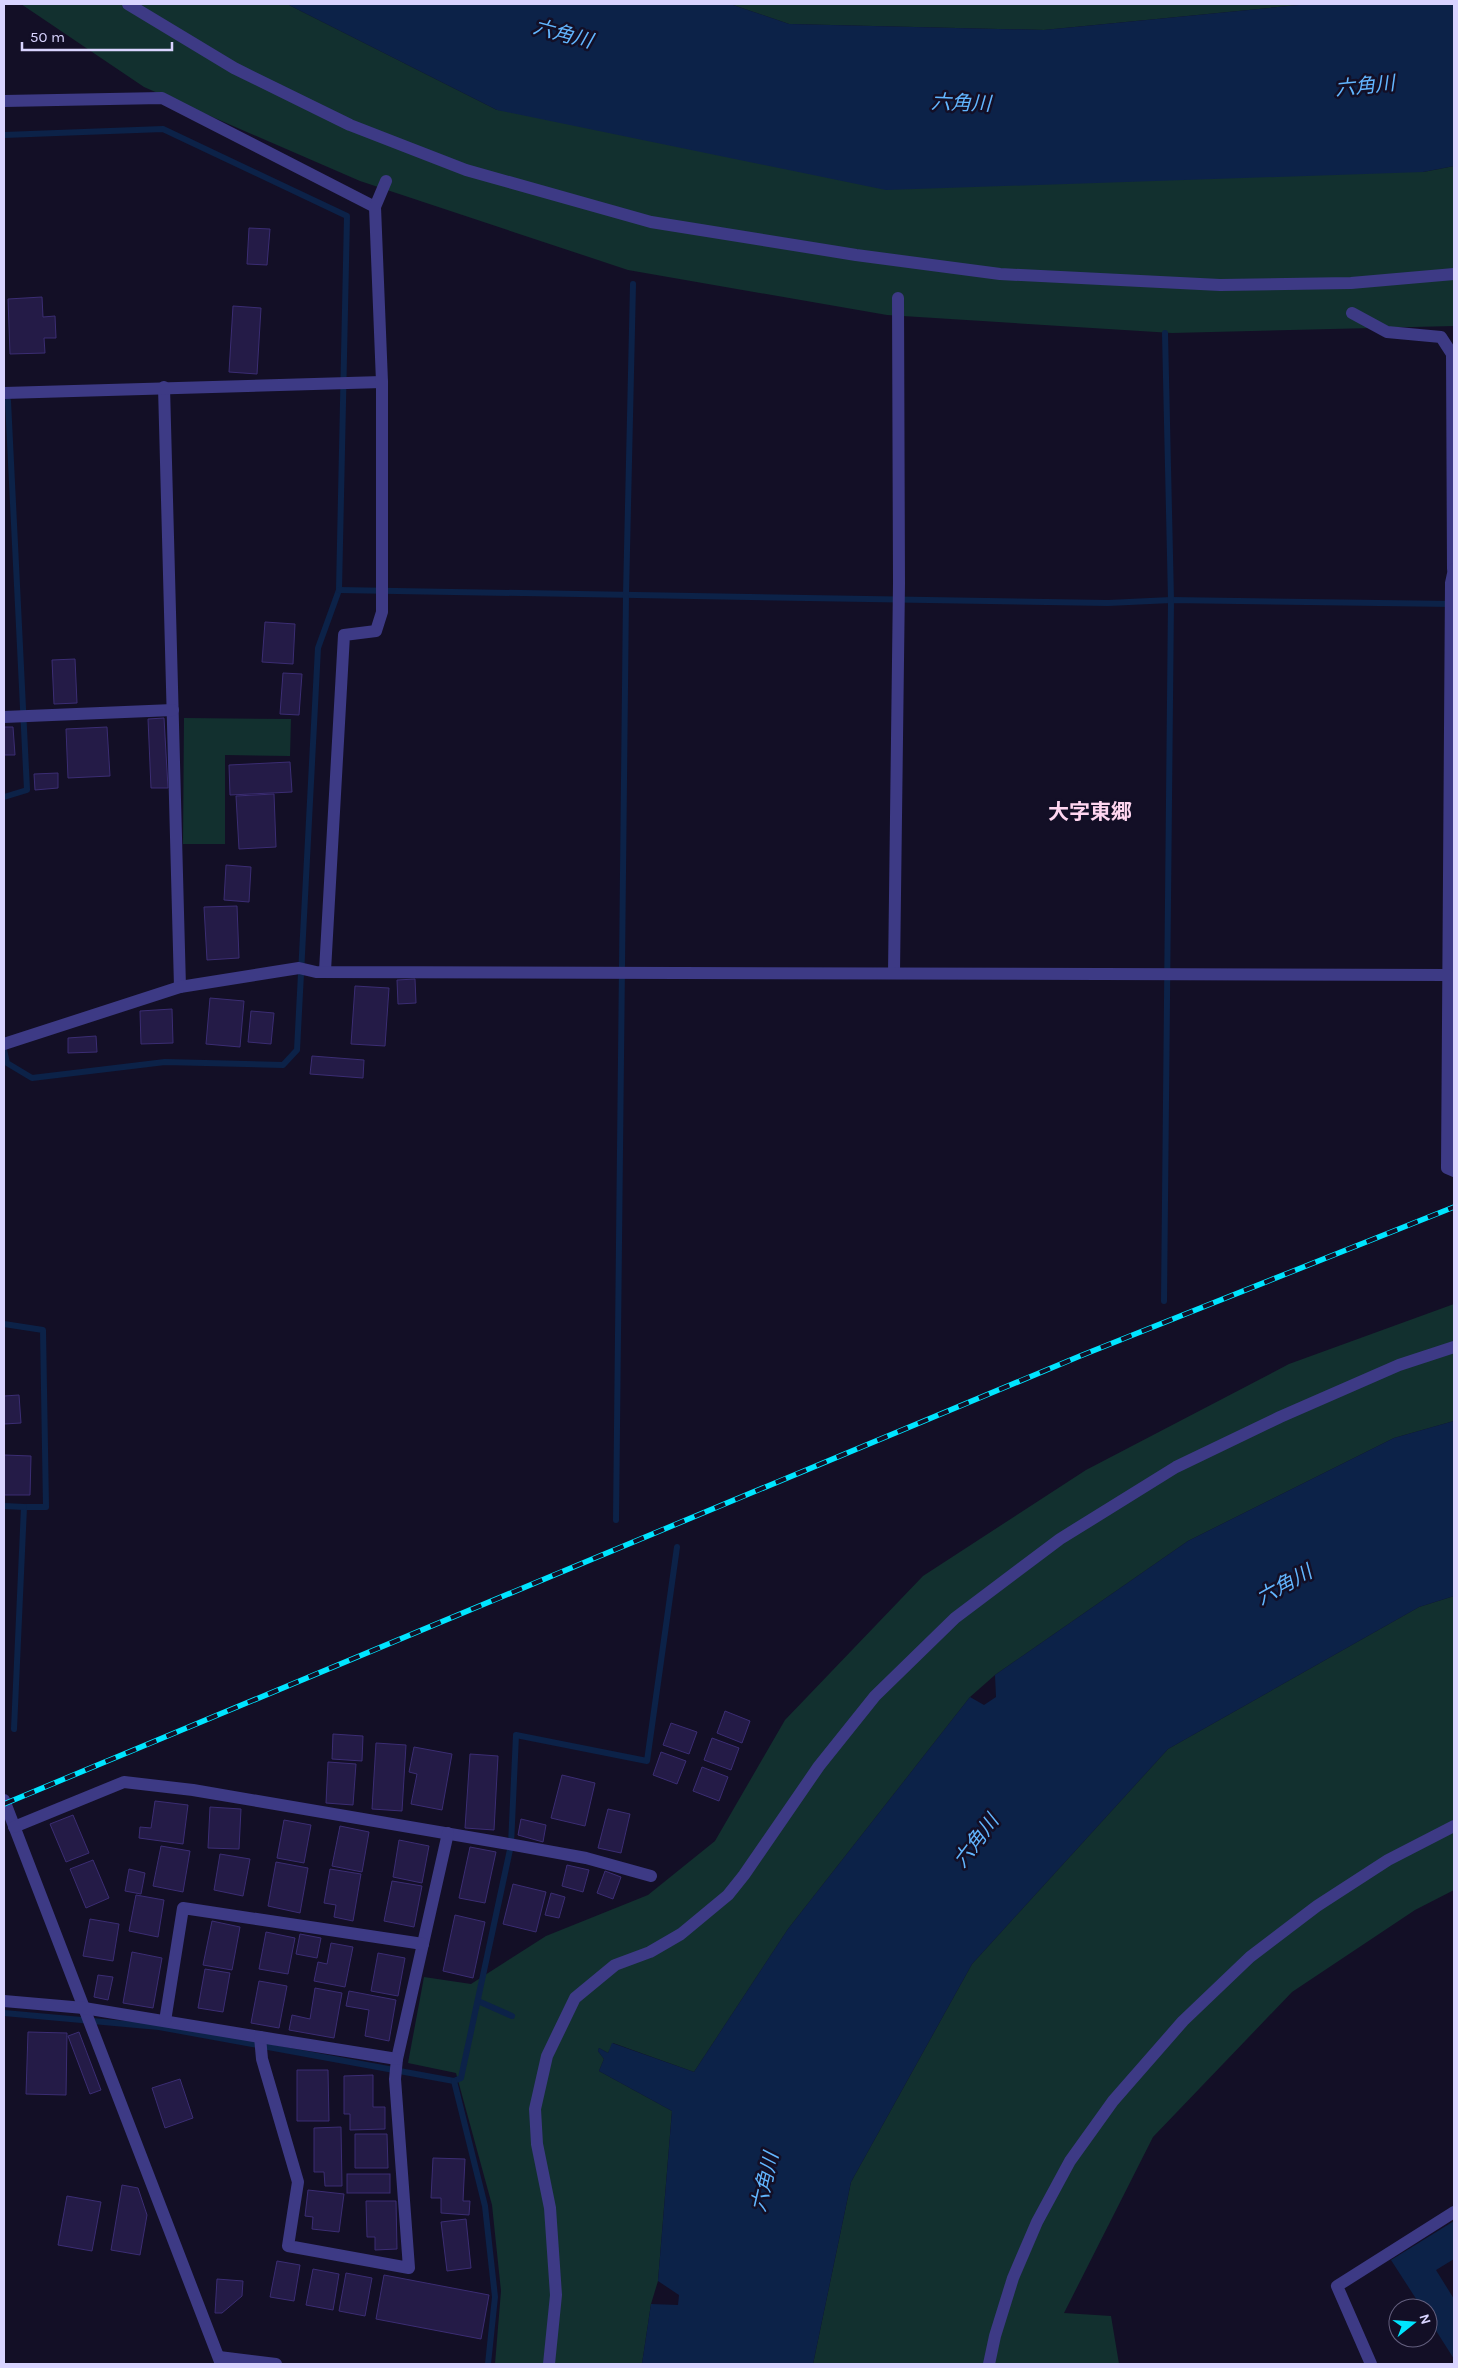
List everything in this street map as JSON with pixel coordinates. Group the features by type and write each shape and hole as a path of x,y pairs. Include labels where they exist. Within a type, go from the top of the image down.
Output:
{"street":[{"path":"128,4 234,68 350,125 466,170 651,222 856,255 1000,274 1220,285 1351,284 1454,274"},
{"path":"4,101 162,98 375,207"},
{"path":"320,972 344,635 376,631 382,612 380,587 382,382 375,207 386,181"},
{"path":"894,973 899,583 898,298"},
{"path":"1352,313 1387,332 1441,337 1452,354 1454,569 1451,583 1447,1168 1454,1172"},
{"path":"4,393 382,382"},
{"path":"164,387 180,987"},
{"path":"9,716 174,710"},
{"path":"4,1044 180,987 299,968 320,972 1448,974"},
{"path":"549,2364 556,2295 550,2208 538,2144 535,2109 546,2056 574,1998 615,1965 650,1952 681,1934 728,1894 744,1875 819,1766 875,1696 955,1618 1060,1539 1176,1467 1280,1417 1390,1369 1454,1347"},
{"path":"14,1827 124,1782 193,1790 448,1833 586,1858 651,1876"},
{"path":"4,1800 220,2361 276,2364"},
{"path":"989,2364 1014,2278 1037,2222 1070,2161 1119,2094 1183,2021 1250,1957 1318,1906 1380,1865 1454,1826"},
{"path":"261,2040 262,2059 298,2182 288,2246 409,2268 396,2068 448,1833"},
{"path":"165,2021 183,1908 423,1944"},
{"path":"4,2001 165,2021 396,2068"},
{"path":"1371,2364 1337,2286 1454,2212"}],"green space":[{"path":"21,4 287,4 497,110 1423,172 1454,166 1454,326 1172,333 887,315 628,270 360,181 217,119 144,87"},
{"path":"730,4 1309,4 1044,30 789,24"},
{"path":"184,718 291,719 290,756 225,755 225,844 183,844"},
{"path":"1454,1304 1454,1421 1394,1438 1188,1541 995,1675 970,1697 788,1929 694,2072 613,2043 608,2053 599,2048 598,2051 604,2059 599,2071 672,2111 658,2281 651,2304 642,2364 495,2364 501,2291 492,2205 456,2073 408,2063 424,1977 471,1984 546,1936 648,1895 715,1841 785,1720 923,1576 1086,1470 1289,1364"},
{"path":"1454,1596 1454,1890 1415,1910 1292,1992 1153,2137 1064,2313 1111,2316 1119,2364 813,2364 851,2182 972,1964 1168,1749 1419,1607"}],"water":[{"name":"六角川","path":"287,4 730,4 789,24 1044,30 1309,4 1454,4 1454,166 1423,172 886,190 497,110"},
{"name":"六角川","path":"1454,1421 1454,1596 1419,1607 1168,1749 972,1964 851,2182 813,2364 642,2364 651,2304 678,2305 679,2295 658,2281 672,2111 599,2071 604,2059 598,2051 599,2048 608,2053 612,2043 694,2072 788,1929 970,1697 984,1705 996,1697 995,1675 1188,1541 1394,1438"},
{"path":"1454,2221 1454,2259 1436,2270 1454,2299 1454,2359 1438,2334 1438,2298 1416,2298 1391,2260"}],"building":[{"path":"249,228 270,229 267,265 247,264"},
{"path":"42,297 43,317 55,316 56,338 44,338 45,353 10,354 8,299"},
{"path":"233,306 261,308 257,374 229,372"},
{"path":"265,622 295,624 293,664 262,662"},
{"path":"75,659 77,703 54,704 52,660"},
{"path":"283,673 302,674 299,715 280,714"},
{"path":"164,718 168,788 151,788 148,719"},
{"path":"4,727 13,727 15,755 4,755"},
{"path":"107,727 110,776 68,778 66,729"},
{"path":"290,762 292,792 230,795 229,765"},
{"path":"58,773 58,788 35,790 34,774"},
{"path":"274,794 276,847 239,849 236,796"},
{"path":"226,865 251,867 249,902 224,900"},
{"path":"237,906 239,958 207,960 204,907"},
{"path":"415,979 416,1003 398,1004 397,980"},
{"path":"355,986 389,988 385,1046 351,1044"},
{"path":"210,998 244,1001 240,1047 206,1044"},
{"path":"172,1009 173,1043 141,1044 140,1011"},
{"path":"251,1011 274,1013 271,1044 248,1042"},
{"path":"96,1036 97,1052 68,1053 68,1038"},
{"path":"312,1056 364,1060 363,1078 310,1074"},
{"path":"19,1395 21,1423 4,1424 4,1396"},
{"path":"4,1455 31,1456 30,1495 4,1495"},
{"path":"725,1711 750,1721 742,1743 717,1733"},
{"path":"671,1723 697,1732 689,1754 663,1745"},
{"path":"333,1734 363,1736 362,1761 332,1759"},
{"path":"712,1738 739,1748 731,1770 704,1760"},
{"path":"376,1743 406,1745 402,1811 372,1809"},
{"path":"414,1747 452,1754 442,1810 411,1804 417,1774 409,1772"},
{"path":"661,1752 686,1761 677,1784 653,1775"},
{"path":"470,1754 498,1756 494,1830 465,1828"},
{"path":"328,1762 356,1764 353,1805 326,1803"},
{"path":"702,1767 728,1777 719,1801 693,1791"},
{"path":"562,1775 595,1783 585,1826 551,1818"},
{"path":"155,1801 188,1805 183,1844 139,1838 140,1827 151,1828"},
{"path":"210,1807 241,1809 239,1849 208,1848"},
{"path":"608,1809 630,1814 621,1853 598,1848"},
{"path":"73,1815 89,1853 66,1862 50,1824"},
{"path":"521,1819 546,1825 543,1842 518,1835"},
{"path":"284,1820 311,1825 304,1863 277,1858"},
{"path":"340,1826 369,1832 362,1872 332,1866"},
{"path":"399,1840 429,1846 422,1883 393,1877"},
{"path":"161,1846 190,1851 183,1892 153,1886"},
{"path":"470,1847 496,1852 485,1903 459,1898"},
{"path":"220,1854 250,1859 243,1896 214,1890"},
{"path":"93,1860 109,1898 86,1908 70,1869"},
{"path":"276,1862 308,1868 300,1913 268,1906"},
{"path":"567,1865 589,1870 583,1892 562,1886"},
{"path":"129,1869 145,1873 141,1894 125,1891"},
{"path":"330,1869 361,1874 353,1921 334,1917 336,1905 324,1903"},
{"path":"605,1871 621,1877 613,1899 597,1893"},
{"path":"392,1881 422,1886 414,1927 384,1921"},
{"path":"513,1884 546,1892 536,1932 503,1924"},
{"path":"551,1893 565,1897 559,1918 545,1915"},
{"path":"136,1895 164,1900 158,1937 129,1931"},
{"path":"455,1915 485,1922 473,1978 443,1971"},
{"path":"90,1919 119,1924 113,1961 83,1956"},
{"path":"212,1921 240,1927 232,1970 203,1965"},
{"path":"266,1932 295,1938 288,1974 259,1969"},
{"path":"300,1934 321,1938 317,1958 296,1954"},
{"path":"331,1943 353,1947 345,1987 314,1981 318,1962 327,1964"},
{"path":"132,1952 162,1958 153,2008 123,2003"},
{"path":"378,1953 405,1958 398,1996 371,1991"},
{"path":"205,1969 230,1973 223,2012 198,2008"},
{"path":"98,1975 113,1977 108,2000 94,1997"},
{"path":"259,1981 287,1986 279,2028 251,2023"},
{"path":"315,1988 342,1993 334,2038 289,2030 292,2015 310,2019"},
{"path":"349,1991 396,2000 389,2041 365,2036 369,2010 346,2006"},
{"path":"28,2032 67,2033 66,2095 26,2094"},
{"path":"79,2032 101,2090 90,2094 68,2036"},
{"path":"297,2070 328,2070 329,2121 297,2121"},
{"path":"373,2075 373,2107 385,2107 385,2129 350,2130 350,2114 344,2114 344,2076"},
{"path":"180,2079 193,2118 165,2128 152,2088"},
{"path":"341,2127 342,2186 325,2186 324,2172 314,2172 314,2128"},
{"path":"355,2134 387,2134 388,2168 355,2168"},
{"path":"433,2158 465,2159 463,2201 470,2201 469,2215 441,2213 441,2198 431,2198"},
{"path":"347,2174 390,2174 390,2193 347,2193"},
{"path":"122,2185 138,2188 147,2215 140,2255 111,2250"},
{"path":"308,2190 344,2194 339,2232 312,2229 313,2217 305,2216"},
{"path":"67,2196 101,2202 92,2251 58,2245"},
{"path":"366,2201 396,2201 397,2249 375,2250 375,2237 367,2237"},
{"path":"466,2219 471,2268 447,2271 441,2222"},
{"path":"277,2261 300,2265 294,2301 270,2297"},
{"path":"313,2269 339,2274 333,2310 306,2305"},
{"path":"346,2273 372,2278 365,2316 339,2311"},
{"path":"384,2275 489,2295 481,2339 376,2319"},
{"path":"217,2279 243,2281 242,2296 222,2313 215,2313"}],"waterway":[{"path":"4,135 163,129 347,216 339,590 318,648 297,1050 283,1065 165,1062 32,1078 7,1063 4,1050"},
{"path":"616,1520 626,595 633,284"},
{"path":"1164,1301 1171,600 1165,333"},
{"path":"4,797 27,790 8,401"},
{"path":"339,590 1108,603 1171,600 1453,604"},
{"path":"4,1324 43,1330 46,1507 24,1507 14,1729"},
{"path":"4,1506 24,1507"},
{"path":"4,2013 159,2027 454,2081 461,2078 511,1845 516,1735 647,1761 677,1547"},
{"path":"478,2001 512,2016"},
{"path":"454,2081 485,2206 495,2297 488,2364"}],"railway":[{"path":"4,1804 1080,1356 1454,1207"}],"district":[{"name":"大字東郷","path":"1090,812"}]}
